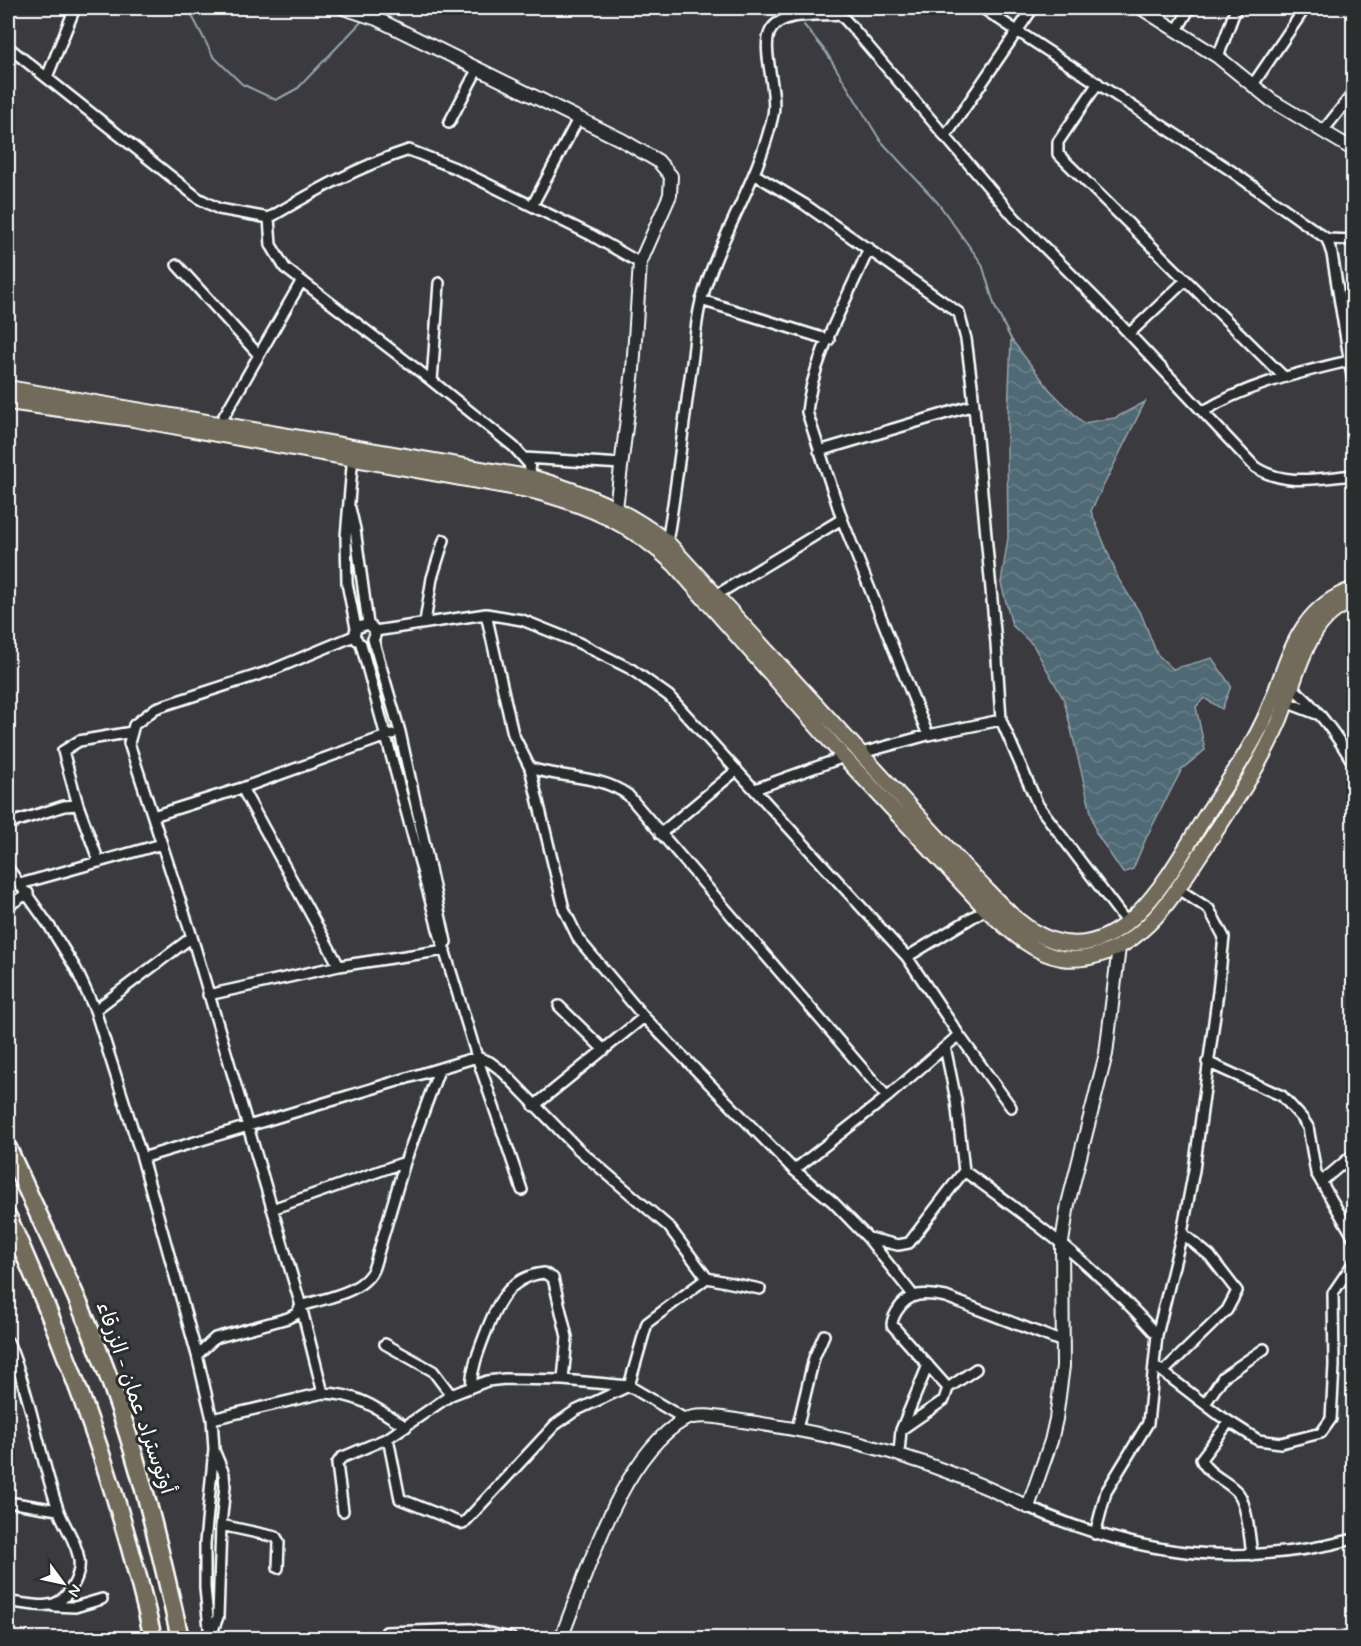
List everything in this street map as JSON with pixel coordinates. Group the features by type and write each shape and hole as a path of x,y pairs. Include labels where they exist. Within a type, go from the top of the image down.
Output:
{"highway":[{"name":"أوتوستراد عمان - الزرقاء","path":"8,1148 80,1304 106,1370 163,1563 180,1638"},
{"path":"8,1217 32,1271 92,1425 129,1547 153,1638"}],"main road":[{"path":"8,388 220,423 353,453"},
{"path":"8,402 133,419 353,453 533,485 567,488 616,508 667,542 718,594 969,881 986,909 1012,932 1046,954 1075,959 1101,954 1119,946 1151,922 1178,889 1248,781 1278,726 1279,681 1299,633 1311,614 1322,603 1353,589"},
{"path":"533,485 596,511 635,531 655,546 722,617 844,758 969,881 1024,925 1054,941 1071,944 1091,941 1127,923 1166,880 1280,699 1292,687 1320,626 1338,608 1353,602"}],"street":[{"path":"47,76 75,8"},
{"path":"348,8 371,17 650,156 665,167 671,176 670,195 640,263 633,370 616,508"},
{"path":"982,8 1230,170 1327,240 1332,254 1353,388"},
{"path":"945,137 1033,8"},
{"path":"1141,8 1154,11 1218,57 1271,100 1353,150"},
{"path":"1178,30 1190,8"},
{"path":"1218,57 1236,8"},
{"path":"1252,86 1305,8"},
{"path":"667,542 701,300 726,232 754,174 774,107 767,46 771,29 788,19 841,11 1015,218 1129,333 1250,462 1273,478 1309,479 1353,475"},
{"path":"8,47 47,76 144,157 198,198 219,209 269,218 328,185 376,162 409,150 434,158 591,234 640,263"},
{"path":"449,123 477,70"},
{"path":"1098,83 1063,135 1057,147 1058,154 1283,376"},
{"path":"1323,131 1353,92"},
{"path":"532,206 578,119"},
{"path":"754,174 804,204 959,312 966,339 974,405 1001,720 1038,805 1127,923"},
{"path":"269,218 271,245 276,255 301,282 432,381 524,458 533,485"},
{"path":"1327,240 1353,240"},
{"path":"869,248 829,340 809,393 807,412 843,519 928,735"},
{"path":"177,266 258,354"},
{"path":"1129,333 1186,280"},
{"path":"220,423 301,282"},
{"path":"432,381 439,283"},
{"path":"701,300 829,340"},
{"path":"1204,411 1221,400 1283,376 1348,361"},
{"path":"819,451 974,405"},
{"path":"353,453 350,508 346,530 347,583 355,632 362,644 438,929 477,1057 522,1190"},
{"path":"524,458 622,464"},
{"path":"350,508 368,624 374,635 400,732 445,932 446,950"},
{"path":"718,594 843,519"},
{"path":"425,622 432,578 444,540"},
{"path":"362,644 369,643 374,635 425,622 486,614 522,620 577,642 631,669 669,696 907,957 1011,1107"},
{"path":"486,614 513,734 530,768 564,909 579,940 644,1017 794,1170 833,1202 867,1237 913,1295"},
{"path":"322,1393 301,1306 192,937 129,743 134,725 156,708 270,671 368,624"},
{"path":"1279,681 1292,687 1349,748 1353,765"},
{"path":"1280,699 1317,714"},
{"path":"858,754 928,735 1001,720"},
{"path":"99,862 78,805 63,751 79,741 132,732"},
{"path":"153,816 242,788 400,732"},
{"path":"755,789 844,758"},
{"path":"530,768 547,774 604,781 628,795 887,1097"},
{"path":"660,834 737,770"},
{"path":"242,788 339,966"},
{"path":"8,824 63,806 78,805"},
{"path":"20,884 162,844"},
{"path":"8,868 76,969 95,1010 142,1158 197,1355 212,1419 214,1449 205,1543 205,1588 210,1638"},
{"path":"1095,1534 1106,1492 1148,1424 1157,1335 1182,1233 1194,1170 1224,937 1209,909 1178,889"},
{"path":"8,906 27,893"},
{"path":"907,957 986,909"},
{"path":"95,1010 192,937"},
{"path":"1028,1507 1051,1441 1063,1366 1062,1242 1068,1204 1100,1082 1119,969 1119,946"},
{"path":"208,994 339,966 446,950"},
{"path":"1101,954 1119,969"},
{"path":"560,1006 604,1050"},
{"path":"534,1106 644,1017"},
{"path":"794,1170 887,1097 959,1035"},
{"path":"867,1237 898,1245 909,1243 964,1171 956,1100 945,1047"},
{"path":"142,1158 477,1057 490,1062 502,1071 534,1106 604,1173 669,1227 707,1278 760,1289"},
{"path":"1207,1062 1282,1096 1290,1104 1308,1127 1312,1157 1321,1182 1353,1238"},
{"path":"197,1355 215,1338 288,1318 296,1314 301,1306 353,1289 371,1274 405,1162 438,1070"},
{"path":"1321,1182 1353,1154"},
{"path":"272,1209 405,1162"},
{"path":"964,1171 1062,1242 1110,1284 1157,1335"},
{"path":"1163,1372 1227,1310 1237,1291 1210,1256 1182,1233"},
{"path":"1155,1366 1229,1422 1258,1440 1270,1443 1301,1440 1324,1430 1331,1419 1332,1408 1333,1293 1353,1262"},
{"path":"471,1386 474,1365 498,1301 519,1281 544,1273 553,1278 567,1337 563,1380"},
{"path":"388,1438 400,1499 461,1525 555,1425 575,1411 629,1386 647,1323 707,1278"},
{"path":"948,1389 892,1325 891,1321 904,1301 913,1295 927,1293 946,1297 1063,1342"},
{"path":"797,1429 814,1358 824,1335"},
{"path":"8,1342 28,1397 58,1510 80,1561 77,1577 68,1593 51,1605"},
{"path":"385,1344 433,1371 451,1395"},
{"path":"1204,1404 1223,1377 1264,1349"},
{"path":"899,1453 901,1430 928,1365"},
{"path":"901,1430 944,1400 948,1389 976,1369"},
{"path":"343,1511 339,1461 388,1438 451,1395 471,1386 505,1379 563,1380 629,1386 686,1419 713,1418 797,1429 899,1453 968,1479 1028,1507 1095,1534 1163,1550 1207,1555 1252,1555 1311,1549 1353,1539"},
{"path":"212,1419 322,1393 356,1397 406,1427"},
{"path":"561,1638 619,1496 633,1470 656,1443 686,1419"},
{"path":"1229,1422 1203,1456 1202,1462 1242,1499 1252,1555"},
{"path":"210,1638 218,1617 225,1480 214,1449"},
{"path":"8,1502 58,1510"},
{"path":"221,1525 276,1538 279,1542 278,1568"},
{"path":"8,1602 75,1607 102,1599"},
{"path":"386,1632 471,1629 511,1638"}],"water":[{"path":"1011,339 1050,390 1083,423 1115,418 1145,402 1091,511 1119,580 1142,616 1157,654 1173,669 1212,658 1231,686 1222,709 1204,698 1196,707 1205,750 1182,769 1147,836 1133,869 1123,873 1096,833 1064,700 1033,645 1012,625 1001,583 1008,538 1007,439"}],"waterway":[{"path":"188,8 213,56 242,84 276,100 298,88 363,20"},
{"path":"369,13 373,8"},
{"path":"804,25 826,52 880,140 938,203 982,264 995,307 1011,339"}]}
